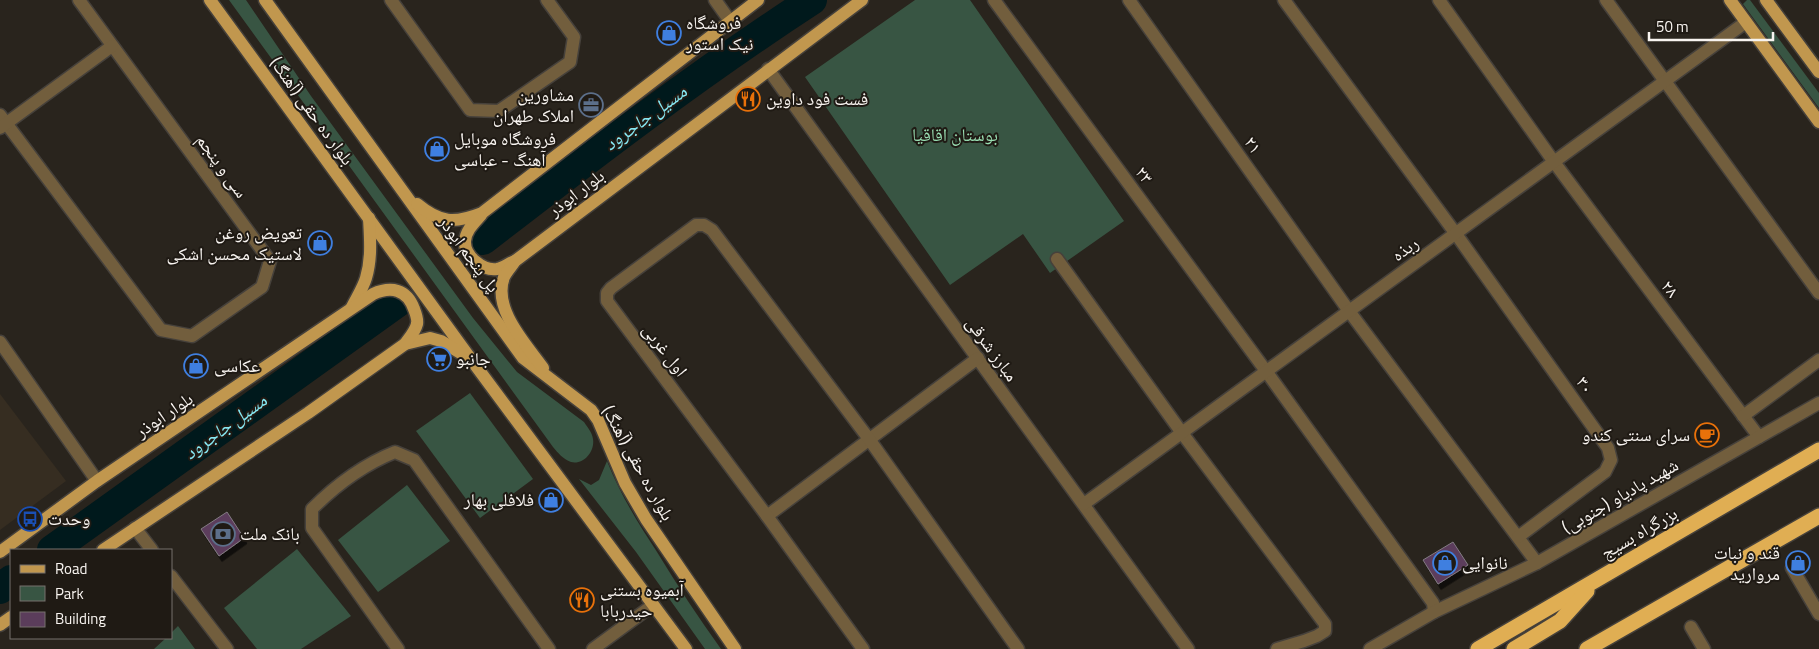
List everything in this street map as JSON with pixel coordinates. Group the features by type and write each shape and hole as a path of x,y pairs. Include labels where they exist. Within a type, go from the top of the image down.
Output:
{"highway":[{"name":"بزرگراه بسیج","path":"1478,649 1818,450"},
{"path":"1587,649 1819,516"},
{"path":"1514,649 1560,621 1598,578"}],"main road":[{"name":"بلوار ده حقی (آهنگ)","path":"210,0 473,362"},
{"name":"بلوار ده حقی (آهنگ)","path":"265,0 421,216"},
{"path":"515,261 497,269 484,268 471,257 465,243 469,229 482,213 758,0"},
{"name":"بلوار ابوذر","path":"550,378 506,314 502,290 504,276 515,261 862,0"},
{"path":"1730,0 1819,122"},
{"path":"1767,0 1819,72"},
{"path":"405,194 435,217 450,221 465,220 482,213"},
{"name":"پل پنجم ابوذر","path":"421,216 490,312"},
{"path":"350,311 366,280 369,267 371,251 369,218"},
{"name":"بلوار ابوذر","path":"0,552 97,481 373,294 385,289 396,290 404,294 413,304 418,322 405,344"},
{"name":"بلوار ده حقی (آهنگ)","path":"490,312 523,358 591,410 598,420 625,483 646,519 736,649"},
{"path":"104,549 308,413 405,344 430,338 451,346 473,362 686,649"}],"street":[{"name":"سی و پنجم","path":"2,122 161,330 192,336 262,287 270,261 78,0"},
{"path":"391,0 470,110 499,111 570,62 574,37 547,0"},
{"path":"715,0 730,21"},
{"name":"۲۳","path":"994,0 1266,371 1433,603 1434,612"},
{"name":"۲۱","path":"1129,0 1349,311 1537,563"},
{"name":"۳۰","path":"1284,0 1456,234 1608,448 1611,460 1605,472 1518,537"},
{"name":"۲۸","path":"1439,0 1554,162 1759,437"},
{"path":"1606,0 1819,293"},
{"name":"ربذه","path":"1084,504 1746,22"},
{"path":"2,122 112,46"},
{"name":"مبارز شرقی","path":"768,69 1188,649"},
{"name":"اول غربی","path":"767,516 607,301 607,293 611,288 696,225 704,224 712,230 869,439"},
{"path":"1057,259 1182,433 1325,624 1325,631 1304,641 1277,649"},
{"path":"0,342 97,481"},
{"path":"863,649 767,516 978,358"},
{"path":"1743,416 1819,360"},
{"name":"شهید پادیاو (جنوبی)","path":"1370,649 1434,612 1537,563 1819,403"},
{"path":"869,439 1018,649"},
{"path":"398,649 312,528 312,509 324,497 378,459 395,452 414,460 550,649"},
{"path":"135,528 151,549"},
{"path":"1792,568 1819,614"},
{"path":"172,577 226,649"},
{"path":"593,649 654,605"},
{"path":"1691,627 1704,649"}],"shaded area":[{"path":"0,394 66,481 0,530"}],"green space":[{"path":"229,0 246,0 311,96 473,318 517,372 584,422 590,430 593,439 592,448 588,456 580,461 571,462 563,458 553,447"},
{"name":"بوستان اقاقیا","path":"915,0 970,0 1124,221 1050,273 1023,234 950,285 805,77"},
{"path":"1750,0 1819,93 1819,108 1743,4"},
{"path":"470,393 533,479 480,518 416,431"},
{"path":"607,461 636,519 721,649 705,649 636,552 579,479 591,485 599,480"},
{"path":"407,485 450,541 378,592 338,540"},
{"path":"297,549 351,616 301,649 257,649 224,608"},
{"path":"178,626 195,649 154,649 165,639 172,639 172,632"}],"building":[{"name":"بانک ملت","path":"227,512 244,538 219,556 201,529"},
{"name":"نانوایی","path":"1453,542 1468,565 1438,584 1423,560"}],"waterway":[{"name":"مسیل جاجرود","path":"483,240 686,87 812,0"},
{"name":"مسیل جاجرود","path":"53,549 398,302"},
{"name":"مسیل جاجرود","path":"0,589 10,581"}],"place":[{"name":"فروشگاه نیک استور","path":"669,33"},
{"name":"فست فود داوین","path":"748,99"},
{"name":"مشاورین املاک طهران","path":"591,105"},
{"name":"فروشگاه موبایل آهنگ - عباسی","path":"437,149"},
{"name":"تعویض روغن لاستیک محسن اشکی","path":"320,243"},
{"name":"جانبو","path":"439,359"},
{"name":"عکاسى","path":"196,366"},
{"name":"سرای سنتی کندو","path":"1707,435"},
{"name":"فلافلی بهار","path":"551,500"},
{"name":"وحدت","path":"30,519"},
{"name":"بانک ملت","path":"223,534"},
{"name":"نانوایی","path":"1445,563"},
{"name":"قند و نبات مروارید","path":"1798,563"},
{"name":"آبمیوه بستنی حیدربابا","path":"582,600"}]}
